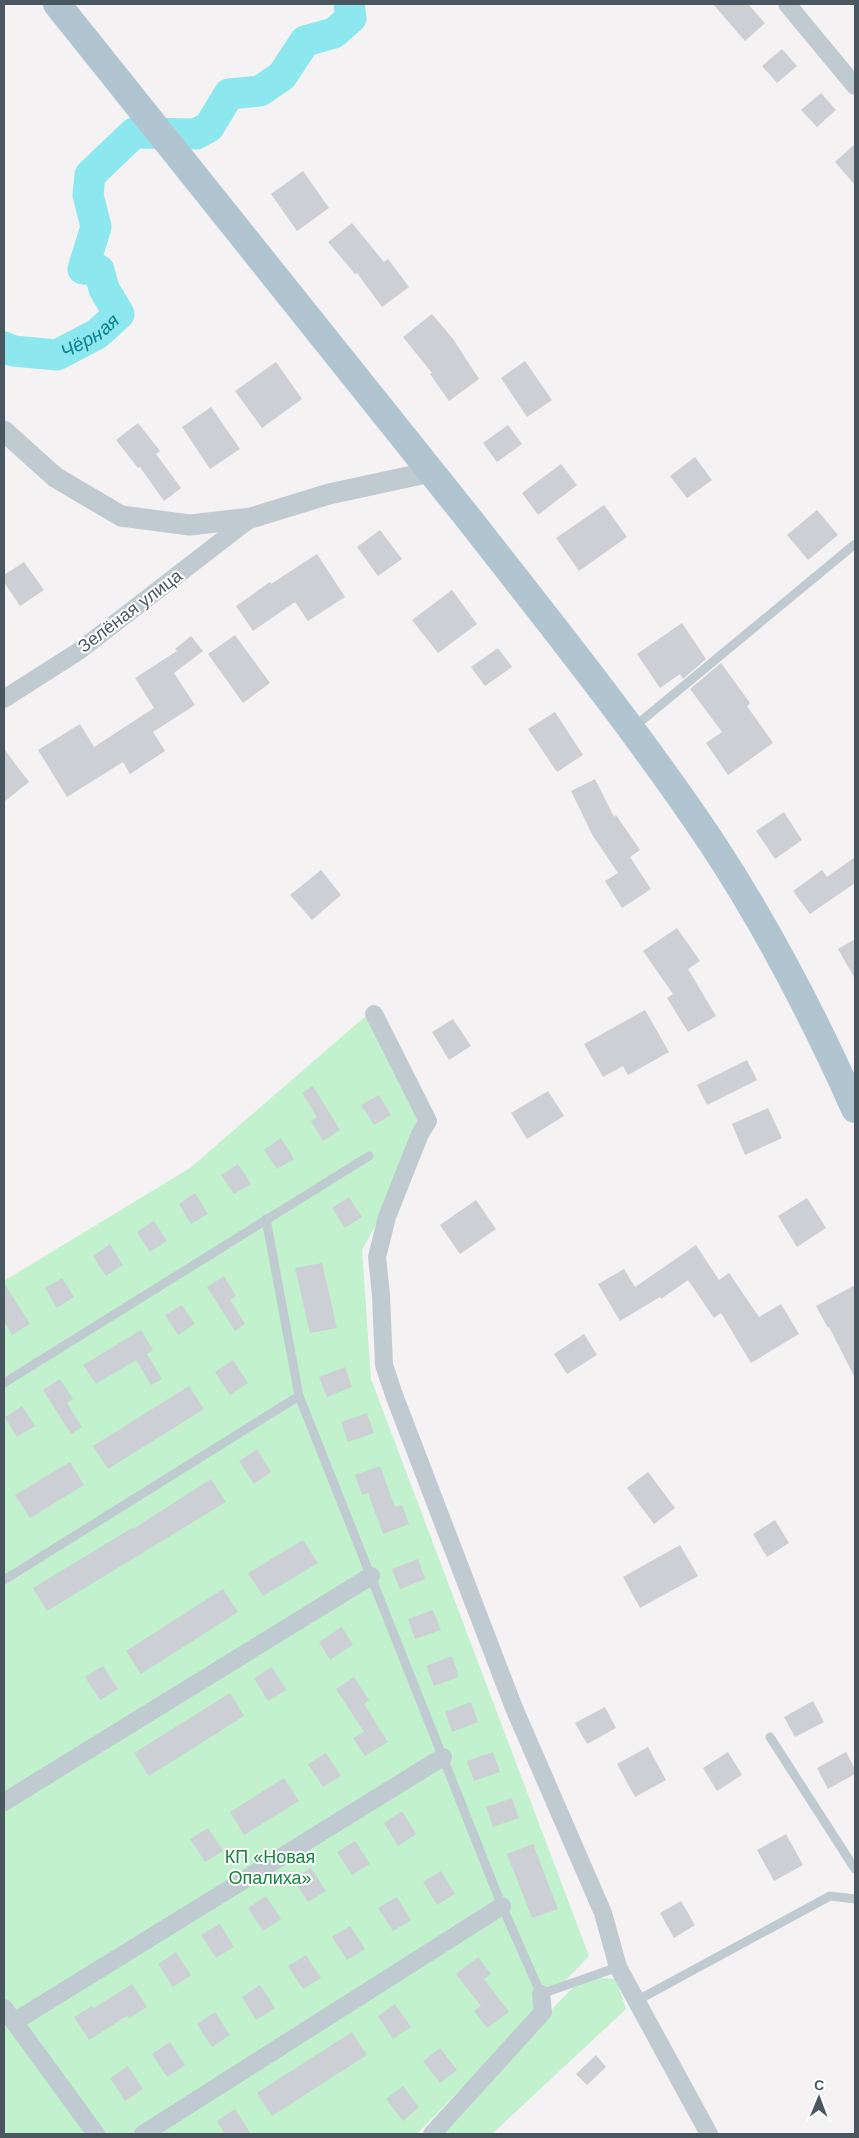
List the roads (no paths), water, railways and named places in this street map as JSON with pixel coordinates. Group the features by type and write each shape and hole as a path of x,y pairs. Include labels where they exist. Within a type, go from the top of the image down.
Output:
{"main road":[{"path":"57,4 569,647 676,791 714,846 770,937 810,1012 855,1109"}],"street":[{"path":"787,4 855,86"},
{"path":"4,431 55,477 121,516 190,525 252,518 329,494 431,472"},
{"name":"Зелёная улица","path":"4,699 79,651 252,518"},
{"path":"374,1014 428,1121 420,1134 387,1217 377,1258 381,1295 384,1365 514,1708 603,1913 618,1967 638,2000 683,2089 709,2134"},
{"path":"4,1802 371,1576"},
{"path":"96,2134 9,2015 442,1757"},
{"path":"143,2134 502,1906"},
{"path":"432,2134 543,2012 541,1994"}],"lane":[{"path":"631,730 855,544"},
{"path":"4,1383 369,1156"},
{"path":"266,1219 299,1396 502,1906 541,1994 618,1967"},
{"path":"4,1580 299,1396"},
{"path":"770,1737 855,1869"},
{"path":"638,2000 830,1896 855,1899"}],"waterway":[{"name":"Чёрная","path":"4,347 13,351 57,355 97,334 119,314 104,289 99,270 83,269 96,227 88,195 90,175 134,133 196,134 209,127 229,94 260,91 282,76 305,41 334,33 351,18 349,4"}],"park label":[{"name":"КП «Новая Опалиха»","path":"270,1867"}]}
